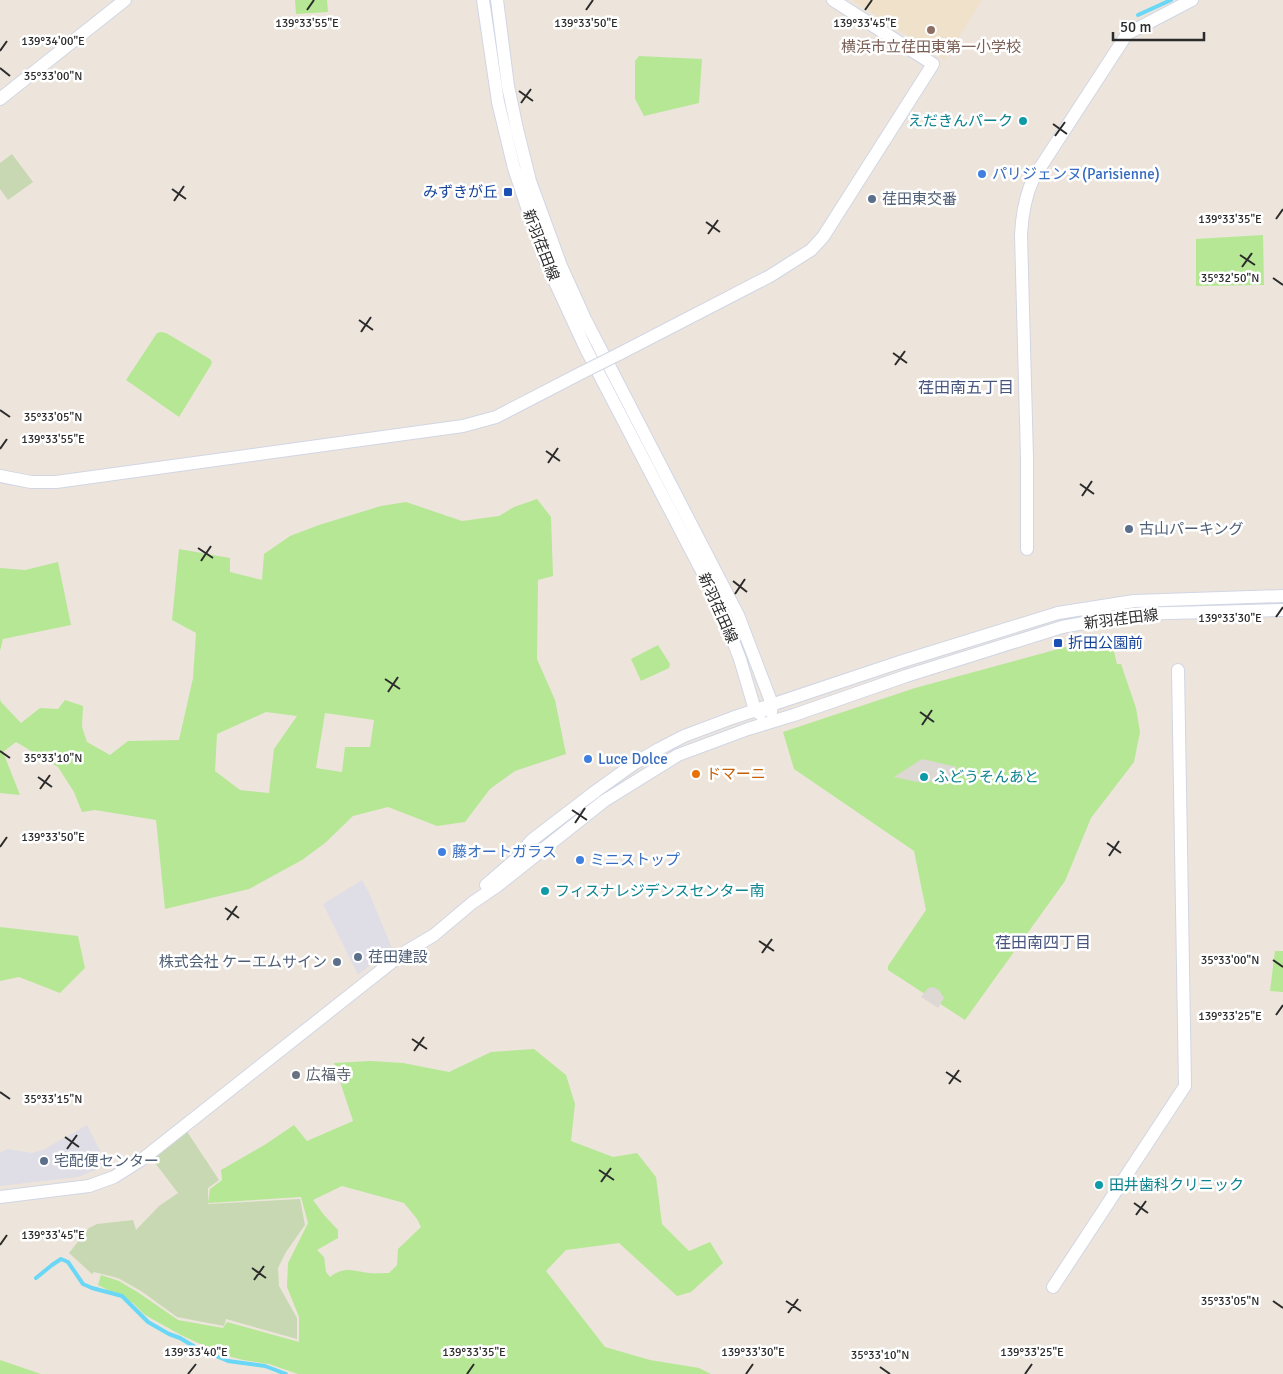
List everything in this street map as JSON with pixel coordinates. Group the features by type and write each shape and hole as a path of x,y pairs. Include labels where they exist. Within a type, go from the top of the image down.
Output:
{"street":[{"path":"0,99 125,0"},
{"name":"新羽荏田線","path":"483,0 498,102 514,168 544,258 586,350 718,602 740,659 755,710"},
{"name":"新羽荏田線","path":"497,0 508,86 517,129 530,181 561,266 585,319 738,615 772,704 922,655 1058,614 1134,601 1283,596"},
{"path":"0,476 31,482 56,482 463,426 496,418 770,276 811,250 823,237 933,64 833,0"},
{"path":"1027,549 1027,458 1021,235 1027,192 1034,177 1127,34 1192,0"},
{"name":"新羽荏田線","path":"472,903 497,886 604,801 678,755 906,676 1062,628 1133,614 1283,610"},
{"path":"1053,1287 1185,1086 1178,670"},
{"path":"0,1197 89,1186 114,1177 144,1158 402,954 434,935 472,903 486,885 515,860 532,840 635,763 684,736 772,704 770,722"},
{"path":"755,710 770,722"}],"shaded area":[{"name":"横浜市立荏田東第一小学校","path":"852,0 982,0 945,60"},
{"path":"922,759 957,767 947,779 922,783 894,777"},
{"path":"362,880 392,948 358,975 323,904"},
{"path":"933,987 939,990 944,998 938,1008 921,997 928,988"},
{"path":"87,1125 106,1162 106,1166 78,1177 0,1186 0,1153 7,1149 32,1153 43,1150"}],"green space":[{"path":"295,0 327,0 328,12 296,14"},
{"path":"639,56 702,59 699,103 644,116 635,99 635,61"},
{"path":"12,154 33,182 8,200 0,189 0,163"},
{"path":"1263,235 1264,285 1196,286 1196,239"},
{"path":"157,333 166,333 212,362 179,417 126,380"},
{"path":"537,499 551,517 553,576 538,580 537,659 555,700 566,754 515,771 490,789 465,822 437,826 388,807 353,816 325,843 302,860 249,889 165,909 156,820 95,810 82,812 74,792 58,767 16,742 3,752 20,795 0,793 0,699 21,723 40,708 58,709 65,700 83,706 82,727 87,742 110,755 128,741 179,740 193,678 196,633 172,620 179,549 230,558 230,572 262,580 264,554 290,536 381,506 406,502 462,521 499,516 514,507","holes":["266,712 297,716 274,749 269,793 240,790 215,771 217,734","325,713 374,720 370,747 345,747 342,772 316,768"]},
{"path":"58,562 71,625 3,639 0,651 0,568 25,570"},
{"path":"1110,635 1117,664 1121,664 1136,708 1140,732 1134,762 1091,818 1065,881 965,1020 888,970 888,966 926,910 914,851 794,769 783,732 915,688"},
{"path":"658,645 670,664 669,668 641,681 631,659"},
{"path":"0,927 78,936 85,968 60,993 19,977 0,981"},
{"path":"1275,951 1283,951 1283,992 1270,991"},
{"path":"534,1049 566,1075 575,1104 571,1141 613,1157 637,1153 656,1177 662,1224 689,1251 710,1242 723,1263 691,1292 677,1296 619,1243 566,1250 546,1271 605,1347 650,1360 699,1368 711,1374 298,1374 269,1364 224,1355 181,1335 145,1315 133,1303 98,1285 101,1275 119,1281 178,1320 223,1328 227,1322 299,1342 299,1317 287,1287 288,1263 308,1223 301,1197 208,1203 210,1189 222,1180 221,1170 294,1125 307,1141 353,1121 334,1063 370,1061 403,1063 449,1072 491,1052","holes":["342,1186 404,1203 421,1227 398,1249 397,1265 389,1273 344,1270 330,1277 326,1272 324,1257 317,1250 338,1238 338,1230 313,1200"]},
{"path":"186,1130 219,1180 208,1188 208,1204 300,1199 305,1225 286,1252 278,1268 279,1286 297,1318 297,1339 226,1319 224,1326 177,1317 141,1291 118,1278 94,1272 92,1274 69,1253 89,1228 97,1224 133,1220 136,1230 159,1206 178,1193 152,1159"},
{"path":"0,1360 41,1374 0,1374"}],"waterway":[{"path":"1138,15 1171,0"},
{"path":"36,1278 61,1259 68,1262 83,1284 122,1296 148,1322 169,1334 228,1361 265,1366 286,1374"}],"place":[{"name":"横浜市立荏田東第一小学校","path":"931,30"},
{"name":"えだきんパーク","path":"1023,121"},
{"name":"パリジェンヌ(Parisienne)","path":"982,174"},
{"name":"みずきが丘","path":"508,192"},
{"name":"荏田東交番","path":"872,199"},
{"name":"古山パーキング","path":"1129,529"},
{"name":"折田公園前","path":"1058,643"},
{"name":"Luce Dolce","path":"588,759"},
{"name":"ドマーニ","path":"696,774"},
{"name":"ふどうそんあと","path":"924,777"},
{"name":"藤オートガラス","path":"442,852"},
{"name":"ミニストップ","path":"580,860"},
{"name":"フィスナレジデンスセンター南","path":"545,891"},
{"name":"荏田建設","path":"358,957"},
{"name":"株式会社 ケーエムサイン","path":"337,962"},
{"name":"広福寺","path":"296,1075"},
{"name":"宅配便センター","path":"44,1161"},
{"name":"田井歯科クリニック","path":"1099,1185"}],"district":[{"name":"荏田南五丁目","path":"966,388"},
{"name":"荏田南四丁目","path":"1043,943"}]}
